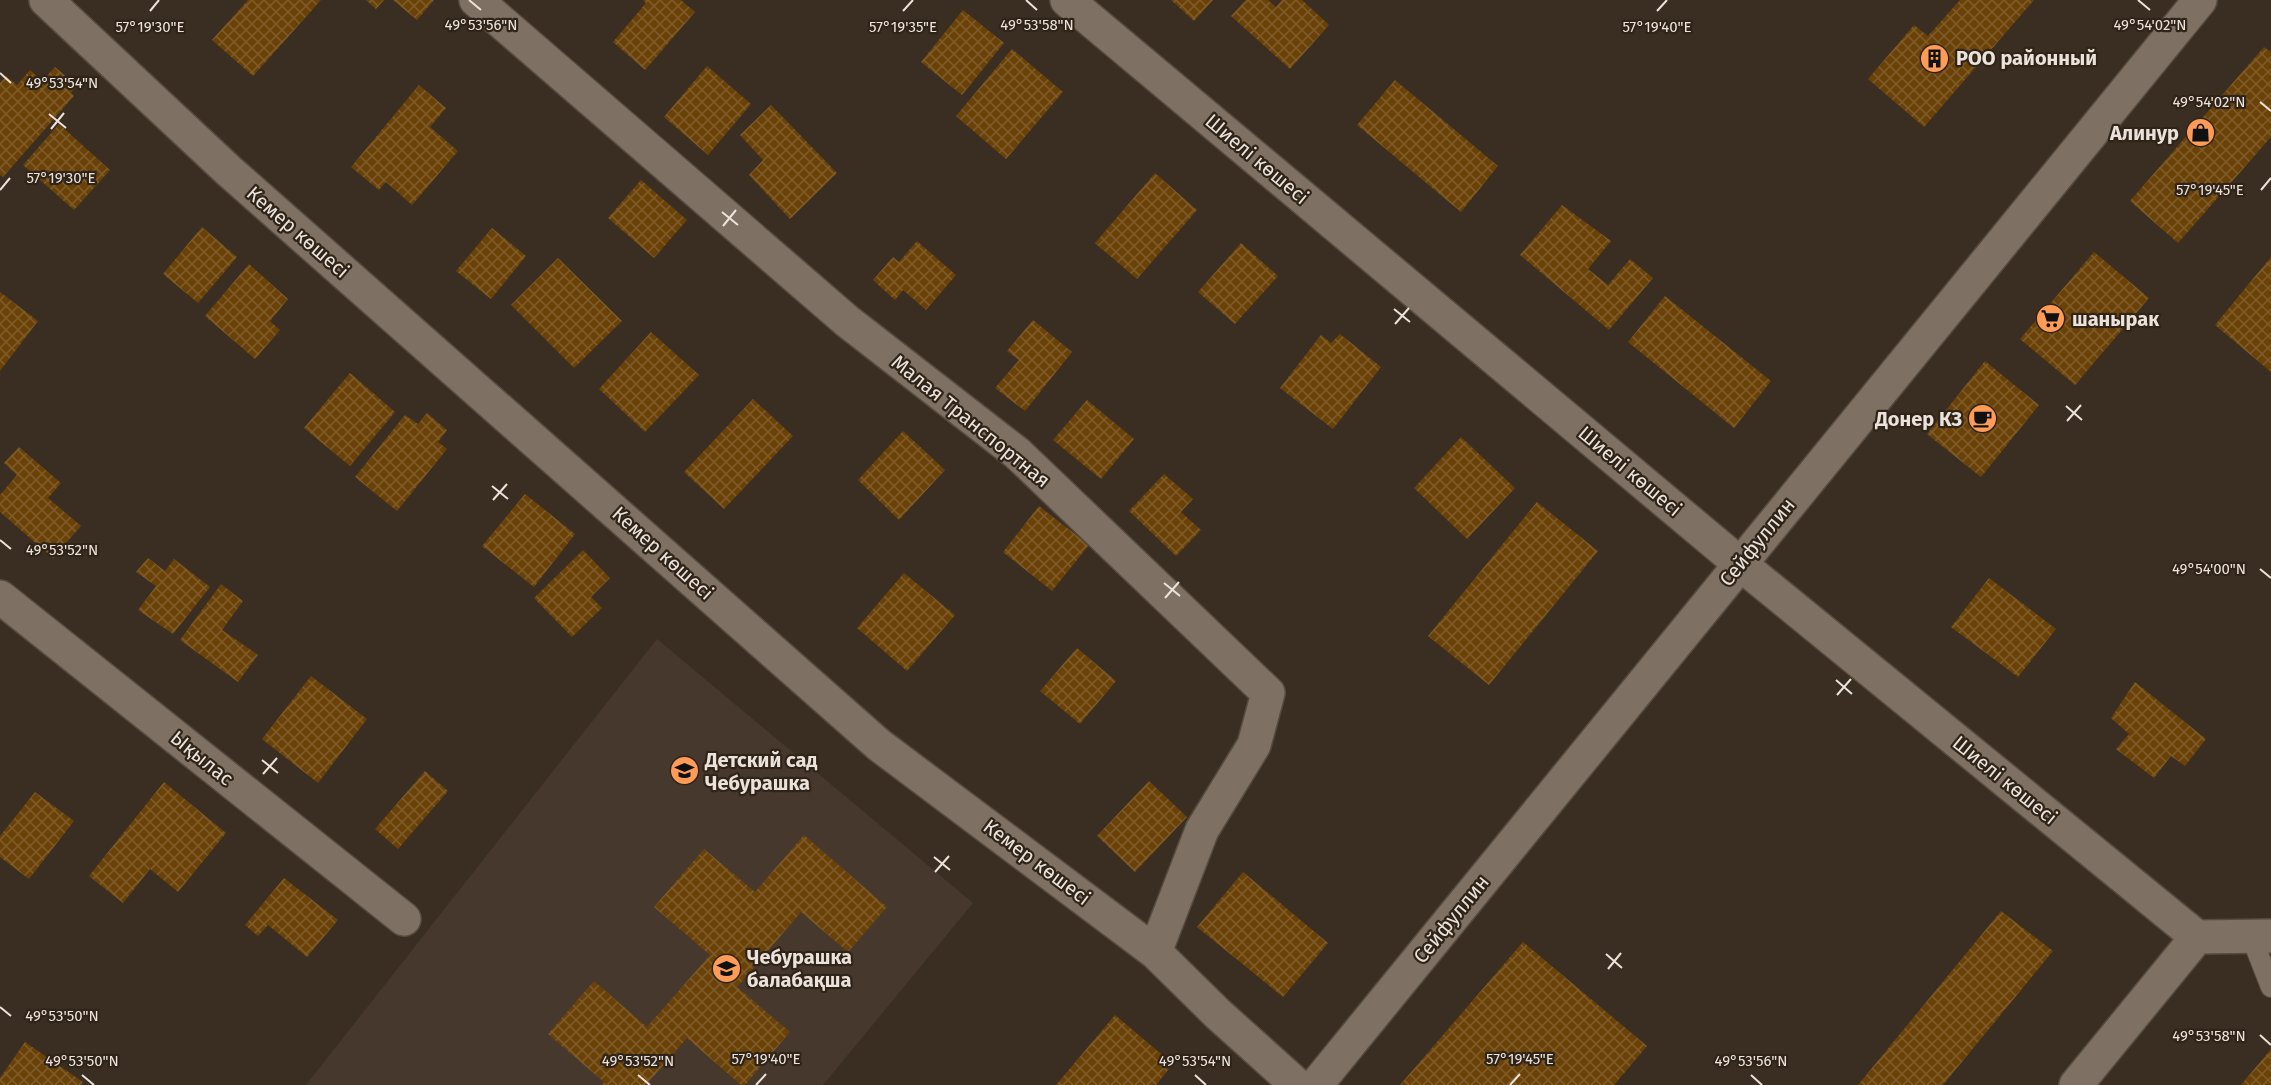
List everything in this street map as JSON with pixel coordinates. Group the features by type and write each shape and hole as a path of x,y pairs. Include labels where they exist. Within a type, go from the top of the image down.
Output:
{"street":[{"name":"Кемер көшесі","path":"46,0 229,171 879,745 1155,952 1218,1014 1298,1085"},
{"name":"Малая Транспортная","path":"476,0 848,321 1017,453 1268,693 1254,745 1202,830 1155,952"},
{"name":"Шиелі көшесі","path":"1067,0 1739,563 2197,937"},
{"name":"Сейфуллин","path":"1316,1085 2200,0"},
{"name":"Ықылас","path":"0,597 404,919"},
{"path":"2076,1085 2197,937 2261,936"}],"lane":[{"path":"2261,936 2271,987"}],"shaded area":[{"name":"Детский сад Чебурашка","path":"657,639 973,903 823,1085 306,1085"}],"building":[{"path":"248,0 321,0 253,76 212,40"},
{"path":"366,0 384,0 376,9"},
{"path":"393,0 434,0 417,20"},
{"path":"643,0 681,0 695,12 645,70 613,42 646,3"},
{"path":"1171,0 1213,0 1194,21"},
{"path":"1246,0 1268,0 1276,7 1282,0 1302,0 1329,25 1290,69 1231,16"},
{"name":"РОО районный","path":"1960,0 2034,0 1924,127 1868,79 1914,25 1928,36"},
{"path":"963,10 1004,43 962,95 921,62"},
{"path":"2264,47 2271,52 2271,137 2178,243 2130,201"},
{"path":"1012,49 1063,92 1006,159 956,116"},
{"path":"707,66 751,104 708,155 664,117"},
{"path":"55,67 77,86 71,93 74,96 3,177 0,175 0,83 6,76 17,85 30,70 42,81"},
{"path":"1395,80 1498,166 1461,212 1357,125"},
{"path":"419,85 446,108 430,127 458,151 412,205 386,182 379,190 351,167"},
{"path":"771,105 837,173 790,219 749,175 763,160 740,135"},
{"path":"59,124 110,170 74,210 23,165"},
{"path":"1155,173 1197,210 1137,279 1095,243"},
{"path":"641,180 687,220 654,258 608,218"},
{"path":"1562,205 1611,241 1588,269 1608,285 1630,259 1653,278 1609,330 1520,255"},
{"path":"202,227 237,257 198,303 163,274"},
{"path":"492,228 526,256 491,299 456,271"},
{"path":"917,241 956,275 926,310 903,290 895,300 873,280 893,257 899,262"},
{"path":"1241,243 1278,276 1235,324 1198,292"},
{"path":"2094,252 2149,298 2075,385 2020,339"},
{"path":"2271,257 2271,372 2215,325"},
{"path":"558,258 622,321 574,368 511,305"},
{"path":"249,264 288,299 270,321 280,330 255,359 205,316"},
{"path":"0,292 38,321 0,371"},
{"path":"1665,296 1771,381 1734,428 1628,342"},
{"path":"1033,320 1072,352 1025,411 995,388 1019,360 1007,351"},
{"path":"651,332 699,375 645,432 599,389"},
{"path":"1340,334 1381,367 1333,429 1280,388 1321,335 1331,343"},
{"name":"Донер КЗ","path":"1985,361 2039,405 1981,477 1927,434"},
{"path":"350,373 395,412 350,466 304,428"},
{"path":"753,399 793,436 724,509 684,472"},
{"path":"1087,400 1134,439 1101,479 1053,440"},
{"path":"427,413 447,430 438,442 447,449 397,511 355,477 405,415 418,424"},
{"path":"903,431 945,470 899,520 858,480"},
{"path":"1461,437 1515,488 1467,539 1414,488"},
{"path":"19,447 61,483 48,498 81,526 53,558 0,512 0,495 17,475 4,463"},
{"path":"1164,474 1193,499 1181,512 1201,530 1176,556 1129,511"},
{"path":"525,494 575,534 534,587 482,546"},
{"path":"1537,502 1598,551 1489,685 1428,636"},
{"path":"1039,506 1089,545 1052,591 1003,552"},
{"path":"583,550 610,578 591,597 602,608 572,637 534,598"},
{"path":"148,558 165,571 174,559 210,587 173,634 138,610 156,586 136,572"},
{"path":"904,573 955,615 907,671 857,628"},
{"path":"1989,578 2056,629 2018,677 1951,627"},
{"path":"221,584 243,601 222,630 258,655 238,682 180,640"},
{"path":"1077,648 1116,681 1080,724 1040,691"},
{"path":"311,676 367,719 318,783 262,739"},
{"path":"2135,682 2206,739 2185,766 2171,756 2154,778 2116,749 2129,734 2111,718"},
{"path":"425,771 448,791 398,849 375,829"},
{"path":"1149,781 1187,817 1135,872 1097,836"},
{"path":"164,782 226,833 178,892 150,869 123,903 89,876"},
{"path":"35,792 74,821 29,879 0,857 0,836"},
{"name":"Чебурашка балабақша","path":"804,835 887,907 848,952 801,912 737,987 790,1032 745,1085 741,1085 687,1038 646,1085 602,1085 604,1082 548,1034 594,981 647,1027 710,955 654,907 704,849 755,892"},
{"path":"1243,872 1328,943 1283,997 1197,927"},
{"path":"284,878 338,920 307,957 268,925 258,936 245,925"},
{"path":"2001,911 2053,951 1943,1085 1858,1085"},
{"path":"1523,942 1647,1046 1614,1085 1400,1085"},
{"path":"1115,1015 1173,1064 1156,1085 1056,1085"},
{"path":"25,1042 83,1082 81,1085 0,1085 0,1078"},
{"path":"2271,1049 2271,1085 2241,1085"}],"place":[{"name":"РОО районный","path":"1935,58"},
{"name":"Алинур","path":"2200,133"},
{"name":"шанырак","path":"2051,319"},
{"name":"Донер КЗ","path":"1983,419"},
{"name":"Детский сад Чебурашка","path":"684,771"},
{"name":"Чебурашка балабақша","path":"726,968"}]}
